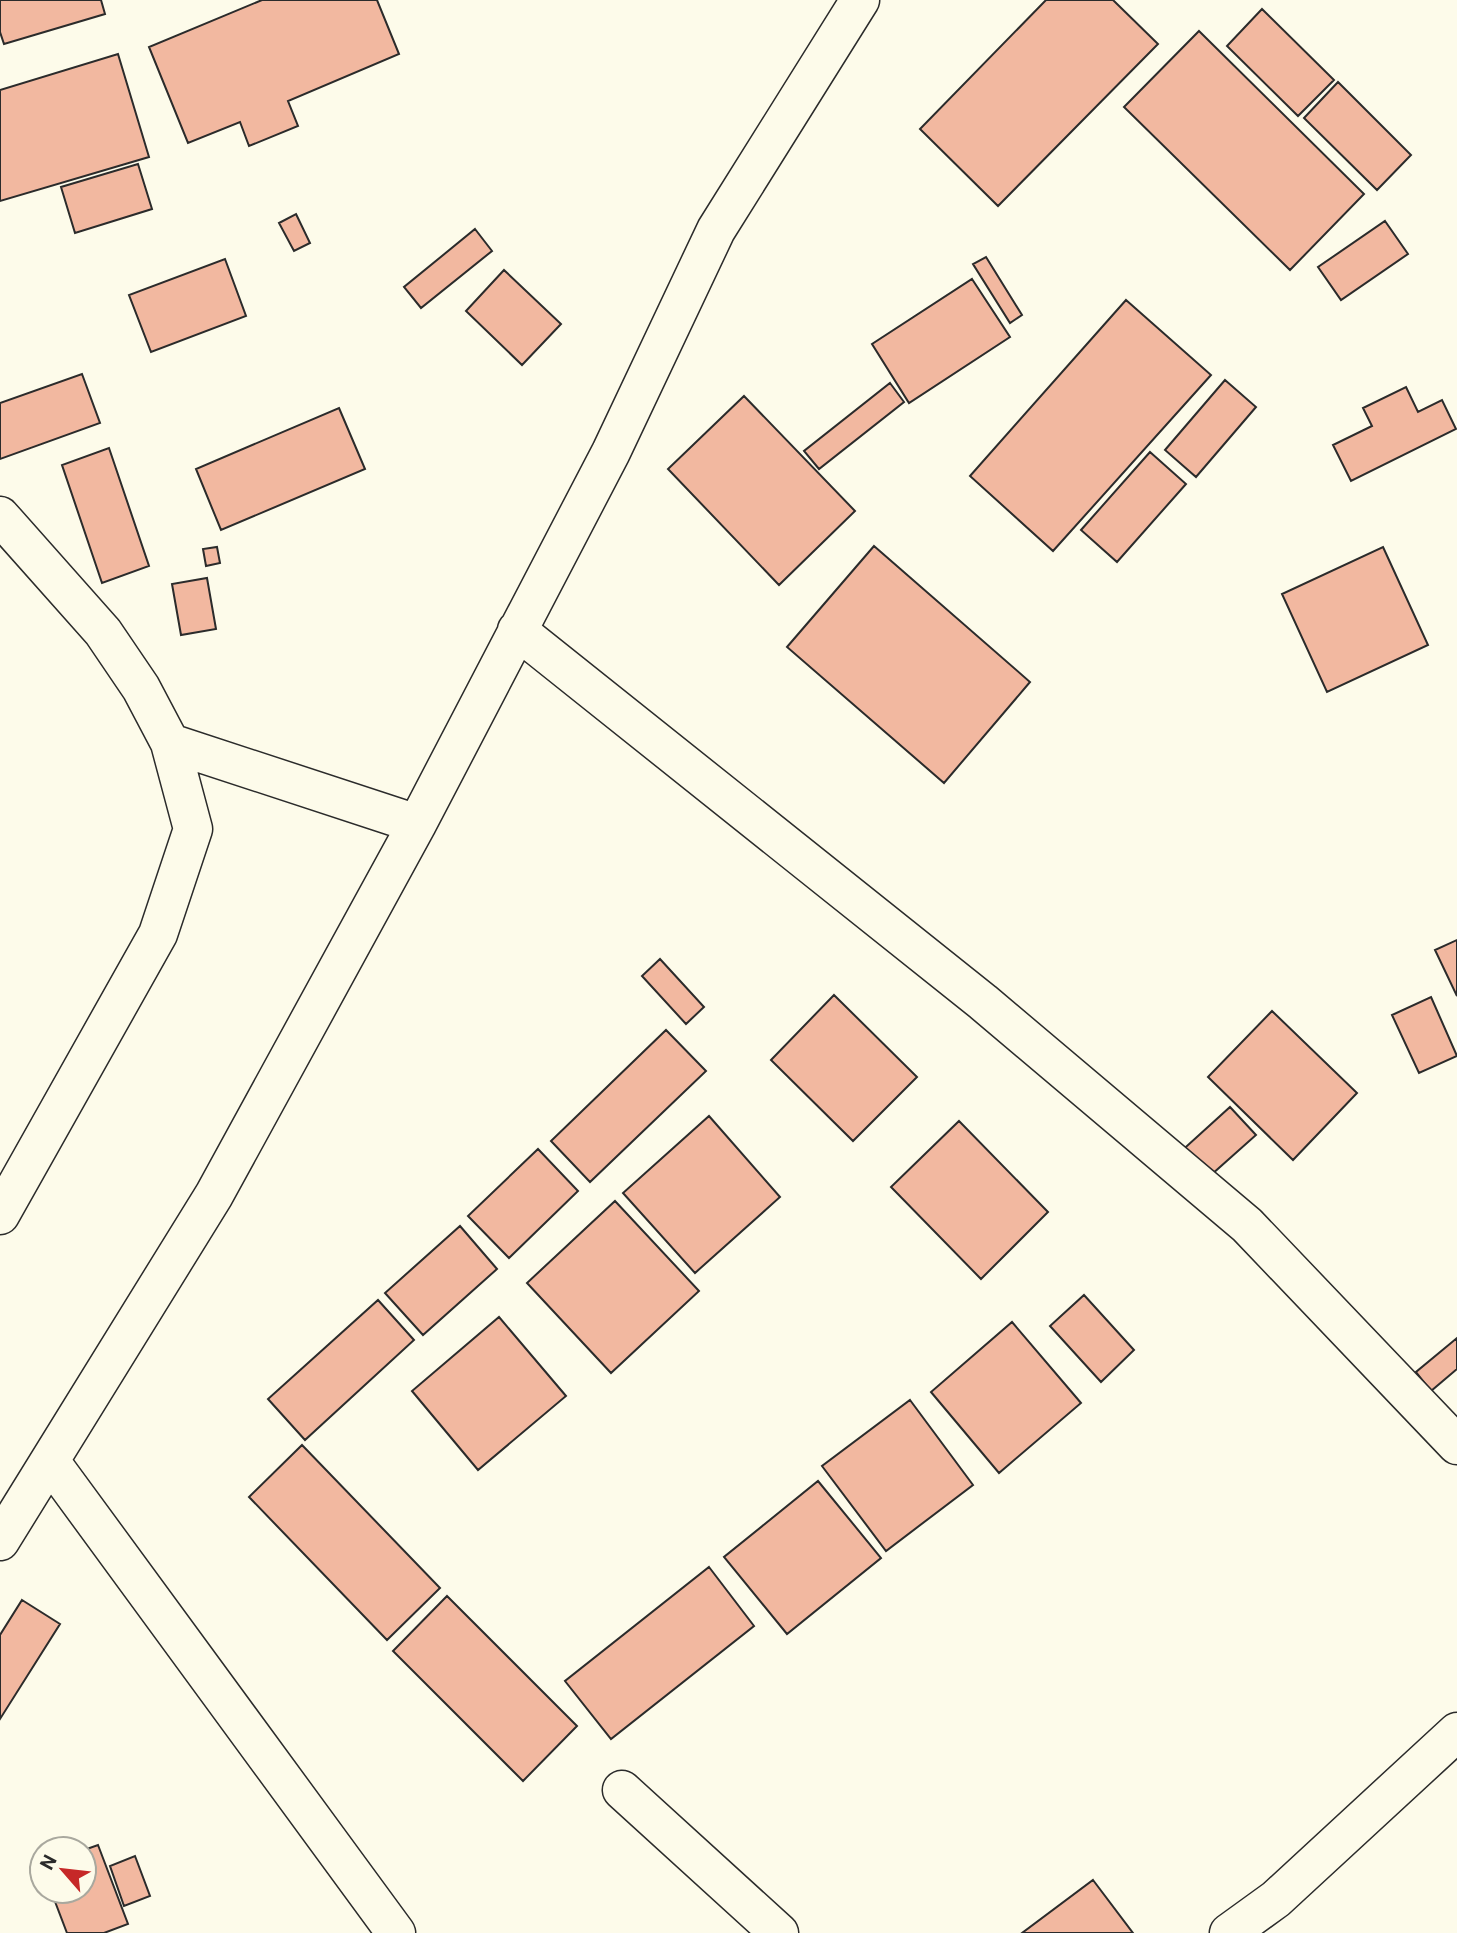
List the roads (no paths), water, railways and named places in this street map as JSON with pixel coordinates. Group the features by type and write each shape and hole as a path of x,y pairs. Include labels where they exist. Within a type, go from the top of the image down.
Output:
{"street":[{"path":"0,1541 214,1195 417,824 611,452 716,230 860,0"},
{"path":"0,516 103,632 141,688 170,743 193,829 158,934 0,1215"},
{"path":"517,630 983,1002 1247,1225 1457,1445"},
{"path":"170,743 417,824"},
{"path":"50,1461 396,1933"},
{"path":"1229,1933 1280,1916 1457,1732"},
{"path":"622,1790 779,1933"}]}
